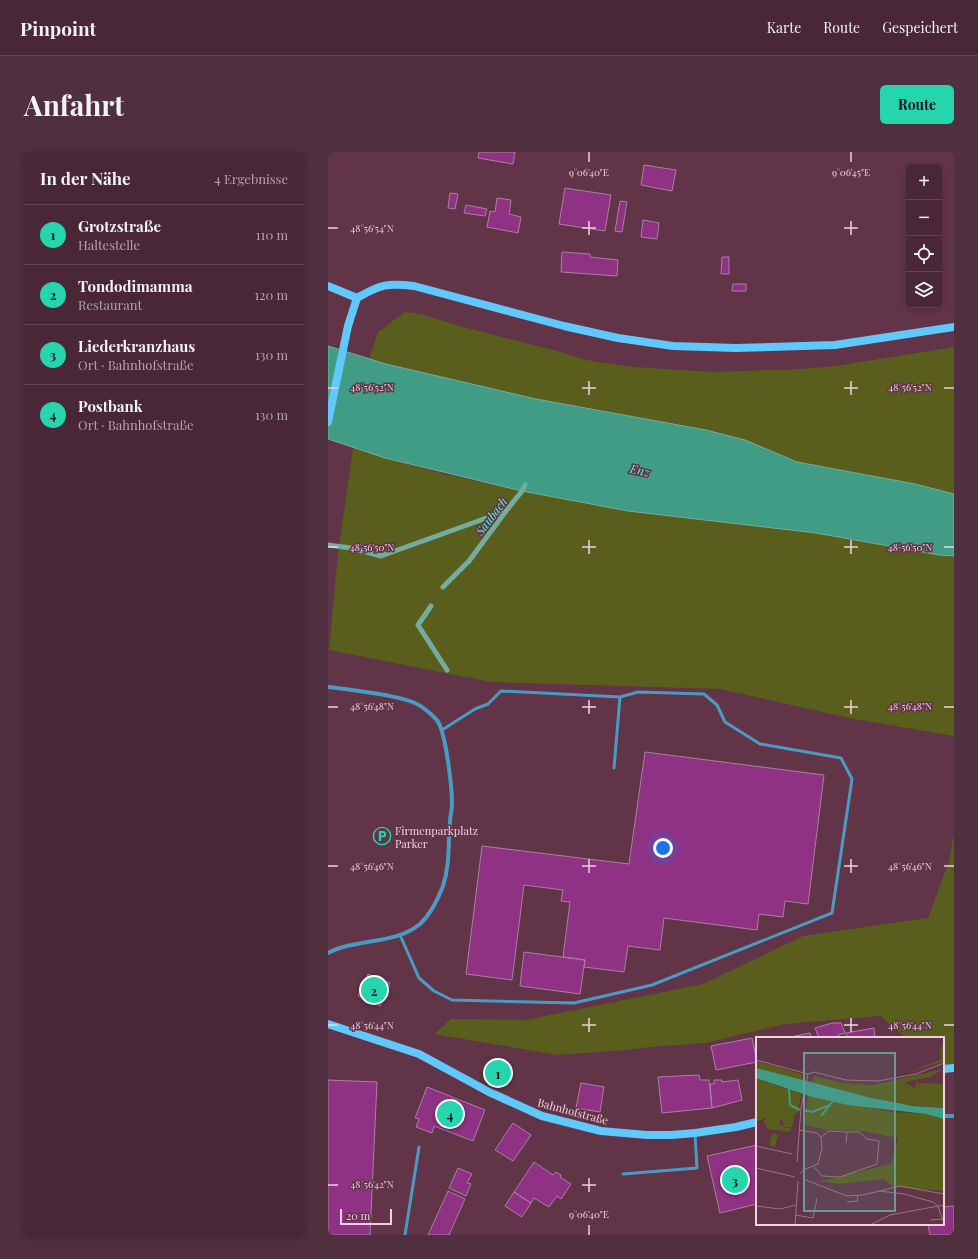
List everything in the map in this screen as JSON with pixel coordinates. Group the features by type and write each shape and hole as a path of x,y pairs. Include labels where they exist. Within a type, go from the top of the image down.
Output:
{"main road":[{"path":"328,422 340,361 353,310 358,298 375,288 394,284 414,286 570,328 618,338 673,346 744,348 835,345 954,327"},
{"path":"328,286 358,298"},
{"name":"Bahnhofstraße","path":"328,1024 419,1054 489,1092 542,1116 602,1131 647,1135 695,1133 736,1127 756,1122"},
{"path":"944,1069 954,1068"}],"street":[{"path":"328,687 402,698 417,704 437,720 442,730 446,747 452,804 448,859 443,885 435,904 427,916 410,931 400,935 350,945 335,949 328,953"}],"lane":[{"path":"400,935 419,978 434,991 452,1000 574,1003 652,984 832,913 852,778 841,758 760,744 725,722 717,705 704,694 638,692 620,697 501,691 488,704 475,709 442,730"},
{"path":"614,768 620,697"},
{"path":"623,1174 697,1168 695,1133"},
{"path":"405,1235 418,1147"}],"shaded area":[{"path":"405,312 420,314 586,360 634,367 714,372 802,369 836,366 954,347 954,494 915,484 797,462 745,440 706,430 536,399 468,384 369,359 378,332"},
{"path":"353,448 444,474 527,492 628,511 816,533 939,555 954,556 954,736 854,719 720,689 491,682 329,650 338,553"},
{"path":"954,833 954,1068 944,1069 944,1037 905,1037 880,1016 785,1024 705,1043 558,1055 434,1034 451,1019 526,1020 703,984 803,936 928,918 949,861"}],"water":[{"name":"Enz","path":"328,346 386,364 536,399 706,430 745,440 797,462 915,484 954,494 954,556 939,555 816,533 628,511 522,491 385,458 328,439"}],"building":[{"path":"479,152 515,152 513,164 478,158"},
{"path":"644,165 676,170 672,191 641,185"},
{"path":"565,188 611,195 605,231 559,224"},
{"path":"450,193 458,194 455,209 448,208"},
{"path":"497,198 511,200 509,214 521,217 518,233 487,227 490,211 495,212"},
{"path":"620,201 627,202 622,232 615,231"},
{"path":"466,205 487,209 485,216 464,213"},
{"path":"643,220 659,223 657,239 641,237"},
{"path":"562,252 590,254 590,257 618,260 617,276 561,272"},
{"path":"722,257 729,257 729,274 721,274"},
{"path":"733,284 746,284 746,291 732,291"},
{"path":"645,752 824,775 808,904 785,901 783,917 759,914 757,930 664,918 660,950 628,946 624,972 584,967 585,960 563,957 570,902 561,901 563,890 524,885 512,980 466,974 482,846 629,864"},
{"path":"524,952 585,960 580,994 520,986"},
{"path":"368,974 390,983 380,1006 358,996"},
{"path":"832,1023 841,1023 845,1033 838,1035 838,1037 819,1037 815,1028"},
{"path":"874,1028 875,1037 847,1037 846,1033"},
{"path":"810,1033 811,1037 796,1037"},
{"path":"752,1038 756,1062 716,1070 711,1046"},
{"path":"699,1075 700,1080 709,1080 712,1108 662,1113 658,1077"},
{"path":"328,1080 377,1082 370,1235 328,1235"},
{"path":"714,1080 722,1080 722,1082 738,1080 742,1100 712,1108 710,1084 714,1084"},
{"path":"581,1083 604,1087 600,1112 576,1108"},
{"path":"427,1087 485,1110 473,1141 434,1126 432,1133 416,1127 419,1119 415,1118"},
{"path":"513,1123 531,1135 513,1161 495,1150"},
{"path":"756,1145 756,1204 720,1213 707,1156"},
{"path":"534,1162 553,1175 556,1172 561,1175 560,1177 571,1184 561,1199 557,1196 549,1207 534,1198 531,1203 514,1192"},
{"path":"458,1168 472,1174 467,1183 471,1184 466,1196 449,1188"},
{"path":"448,1191 465,1199 449,1235 428,1235"},
{"path":"514,1192 531,1203 522,1217 505,1206"},
{"path":"954,1206 954,1235 930,1235 928,1225 944,1225 944,1207"}],"waterway":[{"name":"Saubach","path":"443,587 469,561 525,485"},
{"path":"328,545 351,548 381,556 506,511"},
{"name":"Saubach","path":"431,606 418,625 447,670"}],"place":[{"name":"Firmenparkplatz Parker","path":"382,836"},
{"name":"Tondodimamma","path":"374,990"},
{"name":"Grotzstraße","path":"498,1073"},
{"name":"Postbank","path":"450,1114"},
{"name":"Liederkranzhaus","path":"735,1180"}]}
